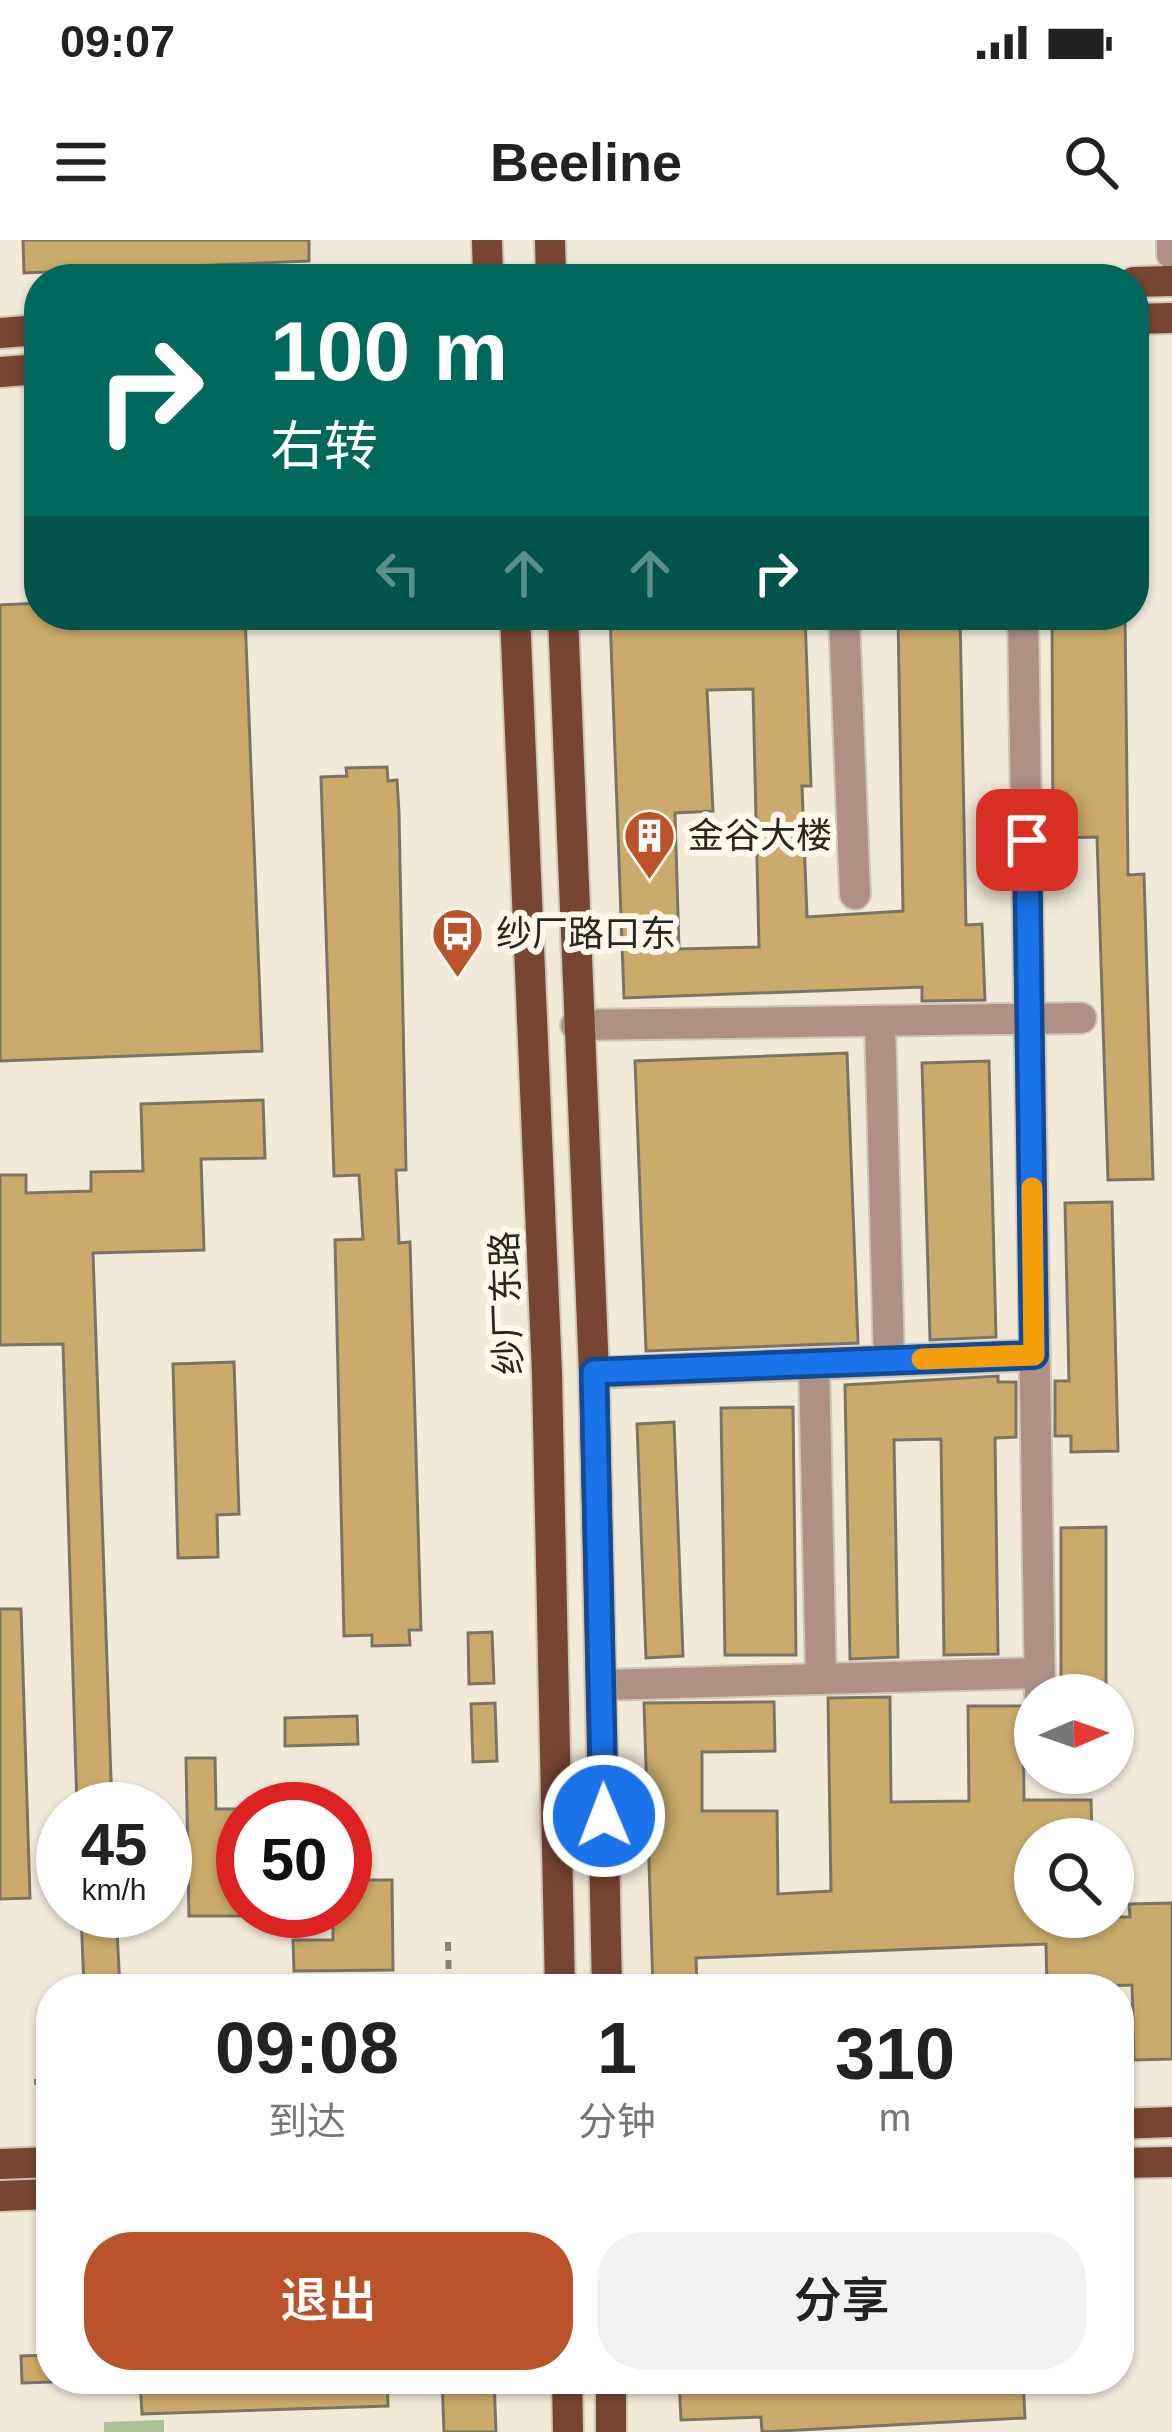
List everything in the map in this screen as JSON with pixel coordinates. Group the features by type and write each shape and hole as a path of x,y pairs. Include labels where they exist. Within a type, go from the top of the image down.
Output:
{"main road":[{"name":"纱厂东路","path":"516,630 548,1374 560,1974"},
{"path":"563,630 576,1025 594,1372 608,1974"},
{"path":"1134,2123 1172,2122"},
{"path":"1134,2163 1172,2162"},
{"path":"0,2164 36,2163"},
{"path":"0,2196 36,2195"},
{"path":"567,2394 568,2432"},
{"path":"611,2394 611,2432"}],"lane":[{"path":"1172,240 1172,254"},
{"path":"845,630 855,894"},
{"path":"1023,630 1040,1674"},
{"path":"576,1025 1081,1018"},
{"path":"880,1023 889,1360"},
{"path":"594,1372 1034,1355"},
{"path":"814,1364 821,1679"},
{"path":"601,1685 821,1679 1014,1683"}],"path":[{"path":"448,1942 449,1974"}],"green space":[{"path":"164,2420 164,2432 104,2432 104,2422"}],"building":[{"path":"23,240 309,240 309,261 24,264 24,273"},
{"path":"24,604 24,630 246,630 262,1051 0,1061 0,605"},
{"path":"611,630 806,630 811,786 802,786 807,917 903,911 898,630 960,630 966,925 982,924 985,1000 922,1001 922,987 624,998","holes":["753,689 759,947 679,949 675,813 713,811 707,690"]},
{"path":"1052,630 1125,630 1128,875 1144,874 1153,1179 1108,1180 1097,837 1053,838"},
{"path":"387,767 388,781 397,780 399,813 406,1170 396,1170 399,1243 410,1242 421,1630 409,1630 410,1645 372,1646 372,1635 344,1636 335,1240 363,1239 359,1175 334,1176 321,777 347,776 346,768"},
{"path":"847,1053 858,1343 646,1351 635,1061"},
{"path":"989,1061 996,1337 930,1340 922,1063"},
{"path":"263,1100 265,1158 201,1159 204,1250 93,1253 111,1782 76,1782 63,1344 0,1345 0,1175 26,1175 26,1193 91,1191 91,1172 143,1171 141,1104"},
{"path":"1112,1202 1118,1451 1071,1452 1071,1436 1055,1436 1055,1381 1069,1381 1065,1203"},
{"path":"234,1362 239,1514 217,1515 218,1557 178,1558 173,1364"},
{"path":"998,1376 998,1382 1016,1382 1016,1437 995,1438 998,1654 944,1655 941,1439 894,1440 898,1657 850,1659 845,1385"},
{"path":"793,1407 796,1655 725,1655 721,1408"},
{"path":"674,1422 683,1656 646,1658 637,1424"},
{"path":"1106,1527 1106,1674 1061,1674 1061,1528"},
{"path":"0,1609 21,1609 30,1898 0,1899"},
{"path":"492,1632 494,1683 469,1684 468,1633"},
{"path":"890,1697 891,1802 969,1801 968,1706 1014,1706 1014,1794 1024,1794 1024,1800 1091,1800 1091,1818 1014,1818 1014,1938 1134,1938 1134,1904 1172,1903 1172,2059 1134,2060 1134,1974 1047,1974 1046,1944 696,1958 697,1974 653,1974 644,1703 774,1702 775,1751 702,1752 702,1811 777,1811 778,1894 831,1891 828,1698"},
{"path":"495,1703 497,1761 473,1762 471,1704"},
{"path":"357,1716 358,1744 285,1746 285,1718"},
{"path":"186,1758 215,1758 216,1916 192,1916 192,1782 186,1782"},
{"path":"372,1880 392,1880 393,1970 294,1971 293,1940 372,1938"},
{"path":"82,1938 117,1938 119,1974 83,1974"},
{"path":"21,2356 36,2356 36,2383 22,2383"},
{"path":"141,2394 388,2394 388,2406 142,2414"},
{"path":"443,2394 495,2394 496,2432 444,2432"},
{"path":"680,2394 1024,2394 1025,2418 762,2432 761,2417 681,2420"}],"slow traffic":[{"path":"922,1359 1034,1355 1032,1188"}],"place":[{"name":"金谷大楼","path":"649,881"},
{"name":"纱厂路口东","path":"457,979"}],"route":[{"path":"604,1816 594,1372 1034,1355 1027,840"}]}
